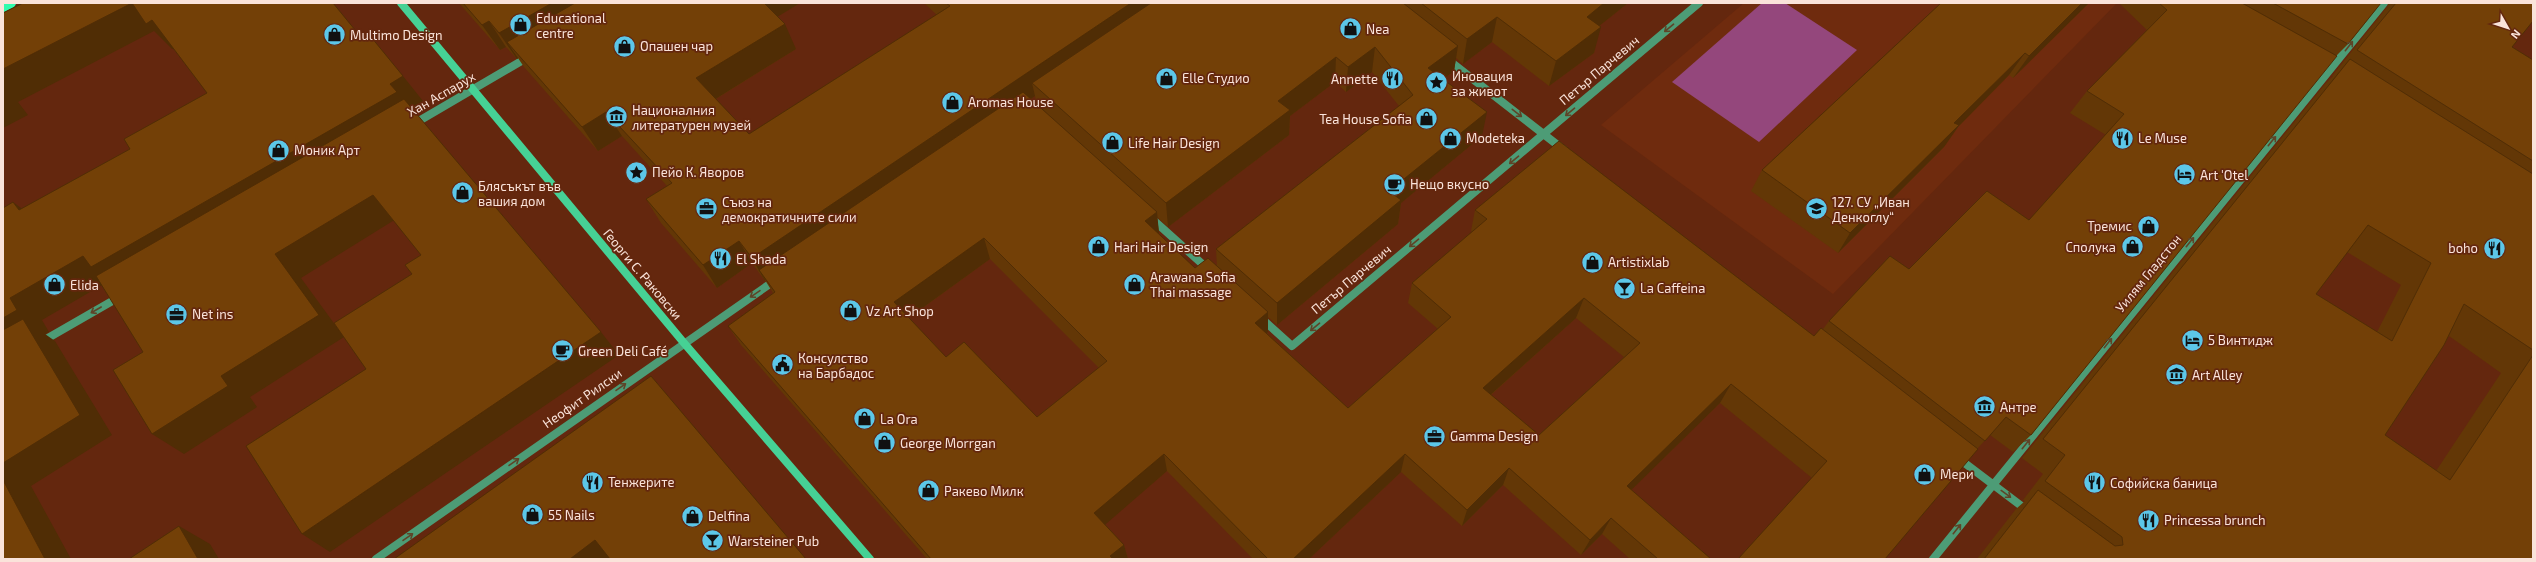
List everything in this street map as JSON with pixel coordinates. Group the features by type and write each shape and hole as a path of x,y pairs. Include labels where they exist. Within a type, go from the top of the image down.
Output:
{"main road":[{"path":"3,7 11,3"}],"street":[{"name":"Георги С. Раковски","path":"401,3 684,343 870,559"},
{"name":"Петър Парчевич","path":"1255,312 1292,346 1699,3"},
{"name":"Уилям Гладстон","path":"1933,559 2384,3"},
{"name":"Хан Аспарух","path":"402,131 537,52"},
{"path":"1438,52 1568,154"},
{"path":"1146,214 1216,277"},
{"name":"Неофит Рилски","path":"376,559 781,276"},
{"path":"30,349 127,292"},
{"path":"1949,451 2037,517"}],"shaded area":[{"name":"127. СУ „Иван Денкоглу“","path":"1744,3 2117,3 1833,294 1601,125"},
{"path":"1762,3 1785,3 1857,50 1759,142 1672,82"}],"building":[{"path":"23,3 132,3 3,69 3,13"},
{"path":"132,3 333,3 360,36 367,32 403,76 390,84 397,92 91,267 83,256 10,298 17,310 3,318 3,208 13,202 19,210 130,149 124,139 207,93 152,20 146,24"},
{"path":"463,3 552,3 499,33 489,21 482,25"},
{"path":"575,3 764,3 785,24 696,78 749,134 950,6 946,3 1131,3 752,258 739,241 703,265 646,199 672,183 606,112 582,127 507,42"},
{"path":"1151,3 1403,3 1458,46 1428,68 1487,112 1389,191 1401,200 1277,303 1216,249 1413,95 1375,47 1348,67 1336,57 1278,101 1290,110 1166,203 1032,83"},
{"path":"1421,3 1604,3 1587,17 1601,27 1556,61 1497,17 1467,39"},
{"path":"1941,3 2082,3 2029,56 2025,53 1954,123 1959,125 1850,233 1762,170"},
{"path":"2159,3 2242,3 2337,56 2031,435 2006,417 1985,441 1829,321 1890,256 1909,269 1987,191 2029,220 2124,114 2087,91 2167,10"},
{"path":"2273,3 2381,3 2348,44"},
{"path":"2396,3 2533,3 2533,21 2512,47 2533,60 2533,161 2357,50"},
{"path":"2350,59 2533,174 2533,350 2464,304 2444,345 2385,435 2450,480 2533,355 2533,559 1984,559 2038,490 2115,546 2123,545 2122,537 2045,481 2065,455 2043,439","holes":["2368,225 2431,263 2392,341 2316,294"]},
{"path":"1023,92 1157,212 1145,221 1195,268 1208,258 1268,312 1255,323 1348,408 1451,317 1412,283 1487,219 1475,210 1559,141 1814,336 1821,328 1978,449 1885,559 1738,559 1827,461 1731,384 1627,486 1711,559 1658,559 1611,518 1590,540 1509,468 1467,510 1405,454 1293,559 1268,559 1164,454 1094,513 1124,545 1110,556 1113,559 931,559 728,326 775,292 759,270","holes":["984,238 1107,361 1037,417 964,342 946,357 894,302","1584,298 1640,343 1539,435 1483,388"]},
{"path":"404,99 601,332 302,534 246,446 366,369 334,323 412,274 405,265 421,255 373,195 275,254 319,315 221,376 228,386 152,434 113,370 143,352 96,276"},
{"path":"23,319 80,415 3,463 3,330"},
{"path":"651,376 806,559 610,559 595,540 570,559 394,559"},
{"path":"3,480 45,559 3,559"},
{"path":"179,526 198,559 129,559"}],"place":[{"name":"Educational centre","path":"520,25"},
{"name":"Nea","path":"1350,29"},
{"name":"Multimo Design","path":"334,35"},
{"name":"Опашен чар","path":"625,46"},
{"name":"Elle Студио","path":"1166,78"},
{"name":"Annette","path":"1393,79"},
{"name":"Иновация за живот","path":"1437,83"},
{"name":"Aromas House","path":"952,102"},
{"name":"Националния литературен музей","path":"617,117"},
{"name":"Tea House Sofia","path":"1427,119"},
{"name":"Modeteka","path":"1450,138"},
{"name":"Le Muse","path":"2123,138"},
{"name":"Life Hair Design","path":"1112,143"},
{"name":"Моник Арт","path":"278,150"},
{"name":"Пейо К. Яворов","path":"636,172"},
{"name":"Art 'Otel","path":"2185,175"},
{"name":"Нещо вкусно","path":"1395,184"},
{"name":"Блясъкът във вашия дом","path":"463,193"},
{"name":"Съюз на демократичните сили","path":"707,209"},
{"name":"127. СУ „Иван Денкоглу“","path":"1816,209"},
{"name":"Тремис","path":"2148,226"},
{"name":"Hari Hair Design","path":"1098,247"},
{"name":"Сполука","path":"2132,247"},
{"name":"boho","path":"2494,248"},
{"name":"El Shada","path":"720,259"},
{"name":"Artistixlab","path":"1593,262"},
{"name":"Arawana Sofia Thai massage","path":"1135,284"},
{"name":"Elida","path":"54,285"},
{"name":"La Caffeina","path":"1625,288"},
{"name":"Vz Art Shop","path":"850,311"},
{"name":"Net ins","path":"176,314"},
{"name":"5 Винтидж","path":"2192,340"},
{"name":"Green Deli Café","path":"563,351"},
{"name":"Консулство на Барбадос","path":"782,365"},
{"name":"Art Alley","path":"2177,375"},
{"name":"Антре","path":"1984,407"},
{"name":"La Ora","path":"864,419"},
{"name":"Gamma Design","path":"1435,436"},
{"name":"George Morrgan","path":"885,443"},
{"name":"Мери","path":"1925,474"},
{"name":"Тенжерите","path":"593,482"},
{"name":"Софийска баница","path":"2095,483"},
{"name":"Ракево Милк","path":"929,491"},
{"name":"55 Nails","path":"533,515"},
{"name":"Delfina","path":"693,516"},
{"name":"Princessa brunch","path":"2149,520"},
{"name":"Warsteiner Pub","path":"713,541"}]}
